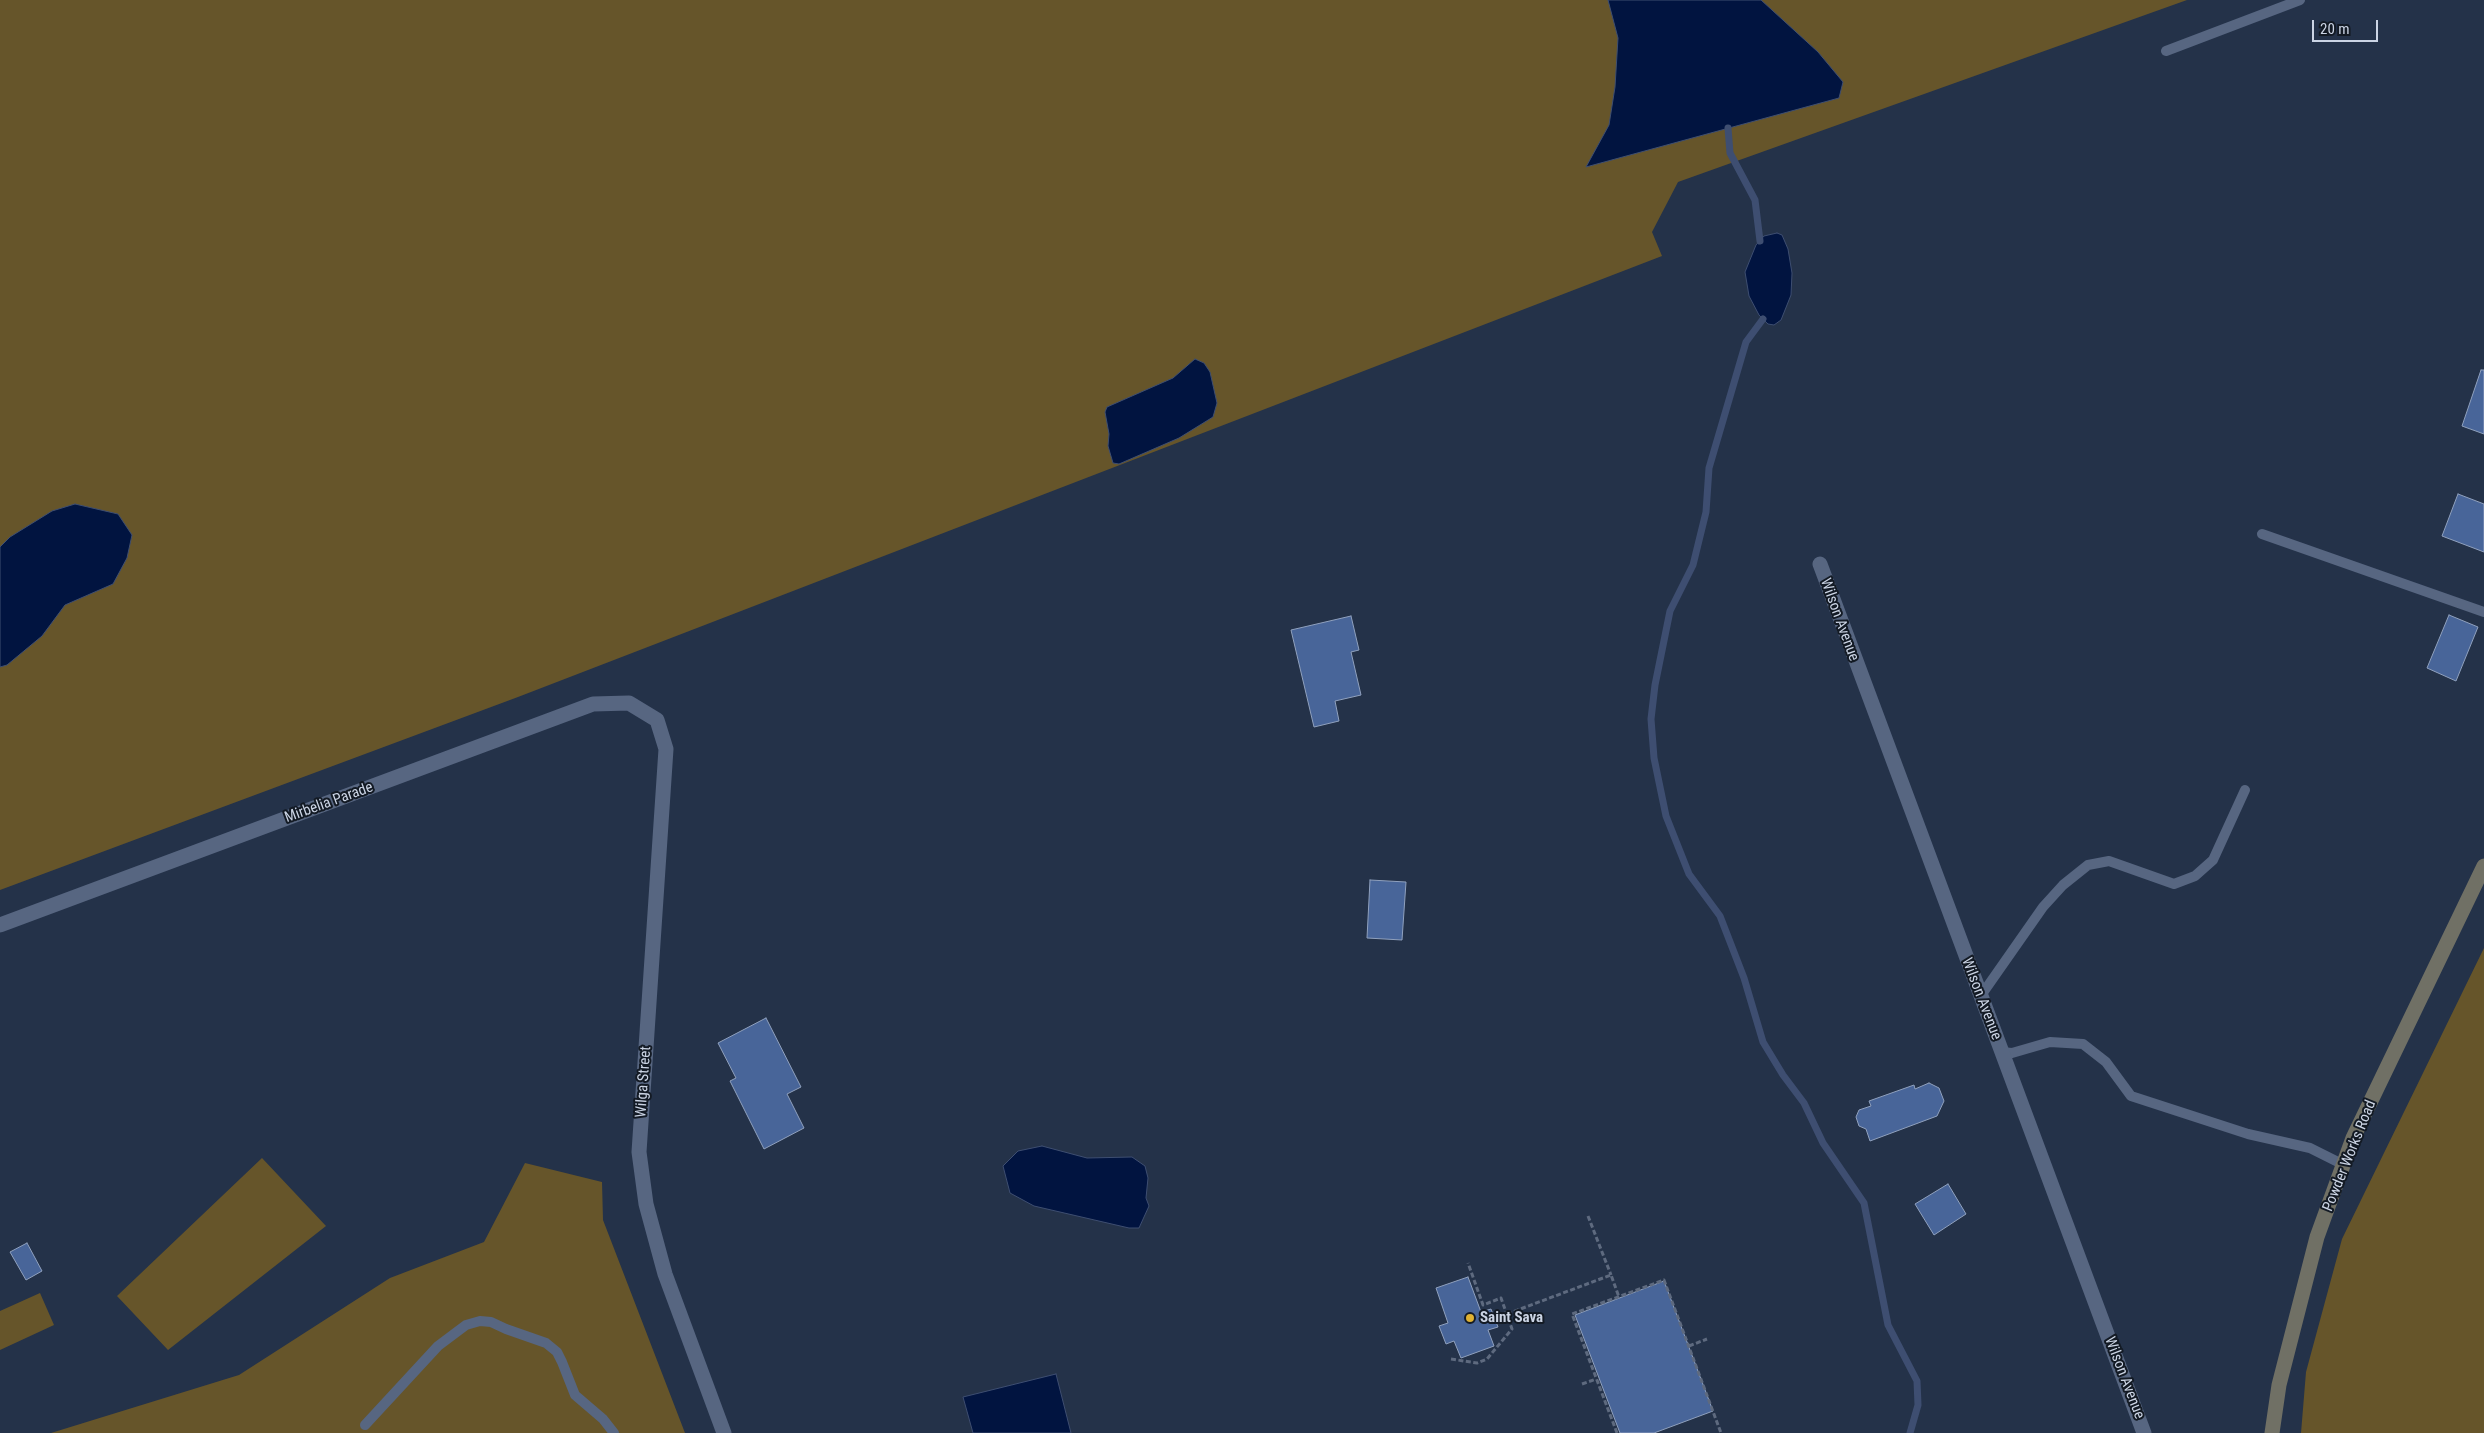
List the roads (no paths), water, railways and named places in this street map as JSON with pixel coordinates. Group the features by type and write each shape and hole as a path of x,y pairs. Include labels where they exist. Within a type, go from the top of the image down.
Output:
{"main road":[{"name":"Powder Works Road","path":"2272,1433 2279,1384 2317,1237 2353,1138 2484,866"}],"street":[{"name":"Wilson Avenue","path":"1820,564 2144,1433"},
{"name":"Mirbelia Parade","path":"0,925 593,704 629,703 657,720"},
{"name":"Wilga Street","path":"657,720 666,749 639,1152 646,1204 665,1274 724,1433"}],"lane":[{"path":"2166,52 2300,0"},
{"path":"2262,534 2484,612"},
{"path":"1980,997 2042,907 2063,885 2088,865 2109,861 2174,884 2195,876 2213,860 2245,790"},
{"path":"2001,1052 2012,1053 2050,1042 2084,1044 2106,1062 2131,1096 2248,1134 2310,1148 2344,1165"},
{"path":"364,1425 438,1346 466,1325 480,1321 491,1322 506,1330 546,1343 557,1352 575,1395 603,1419 614,1433"}],"water":[{"path":"1608,0 1761,0 1818,52 1843,82 1839,98 1586,167 1609,125 1615,87 1618,38"},
{"path":"1777,233 1782,235 1788,249 1792,273 1791,295 1781,320 1774,325 1768,324 1759,315 1749,296 1745,272 1756,245 1764,236"},
{"path":"1195,359 1204,363 1210,372 1217,403 1213,417 1179,438 1119,464 1113,463 1108,446 1109,434 1105,412 1107,407 1173,378"},
{"path":"75,504 118,514 132,535 127,558 113,584 65,605 42,636 7,665 0,667 0,547 10,537 52,511"},
{"path":"1042,1146 1087,1158 1132,1157 1145,1166 1148,1178 1146,1198 1149,1206 1139,1228 1129,1228 1034,1206 1010,1193 1003,1166 1018,1151"},
{"path":"1056,1374 1071,1433 973,1433 963,1397"}],"waterway":[{"path":"1728,128 1730,153 1755,200 1760,241"},
{"path":"1763,319 1746,342 1709,468 1706,512 1693,565 1670,611 1655,685 1651,719 1654,758 1666,816 1689,874 1720,916 1744,978 1763,1042 1783,1075 1804,1103 1823,1143 1864,1203 1888,1325 1917,1381 1918,1405 1910,1433"}],"place":[{"name":"Saint Sava","path":"1470,1318"}]}
